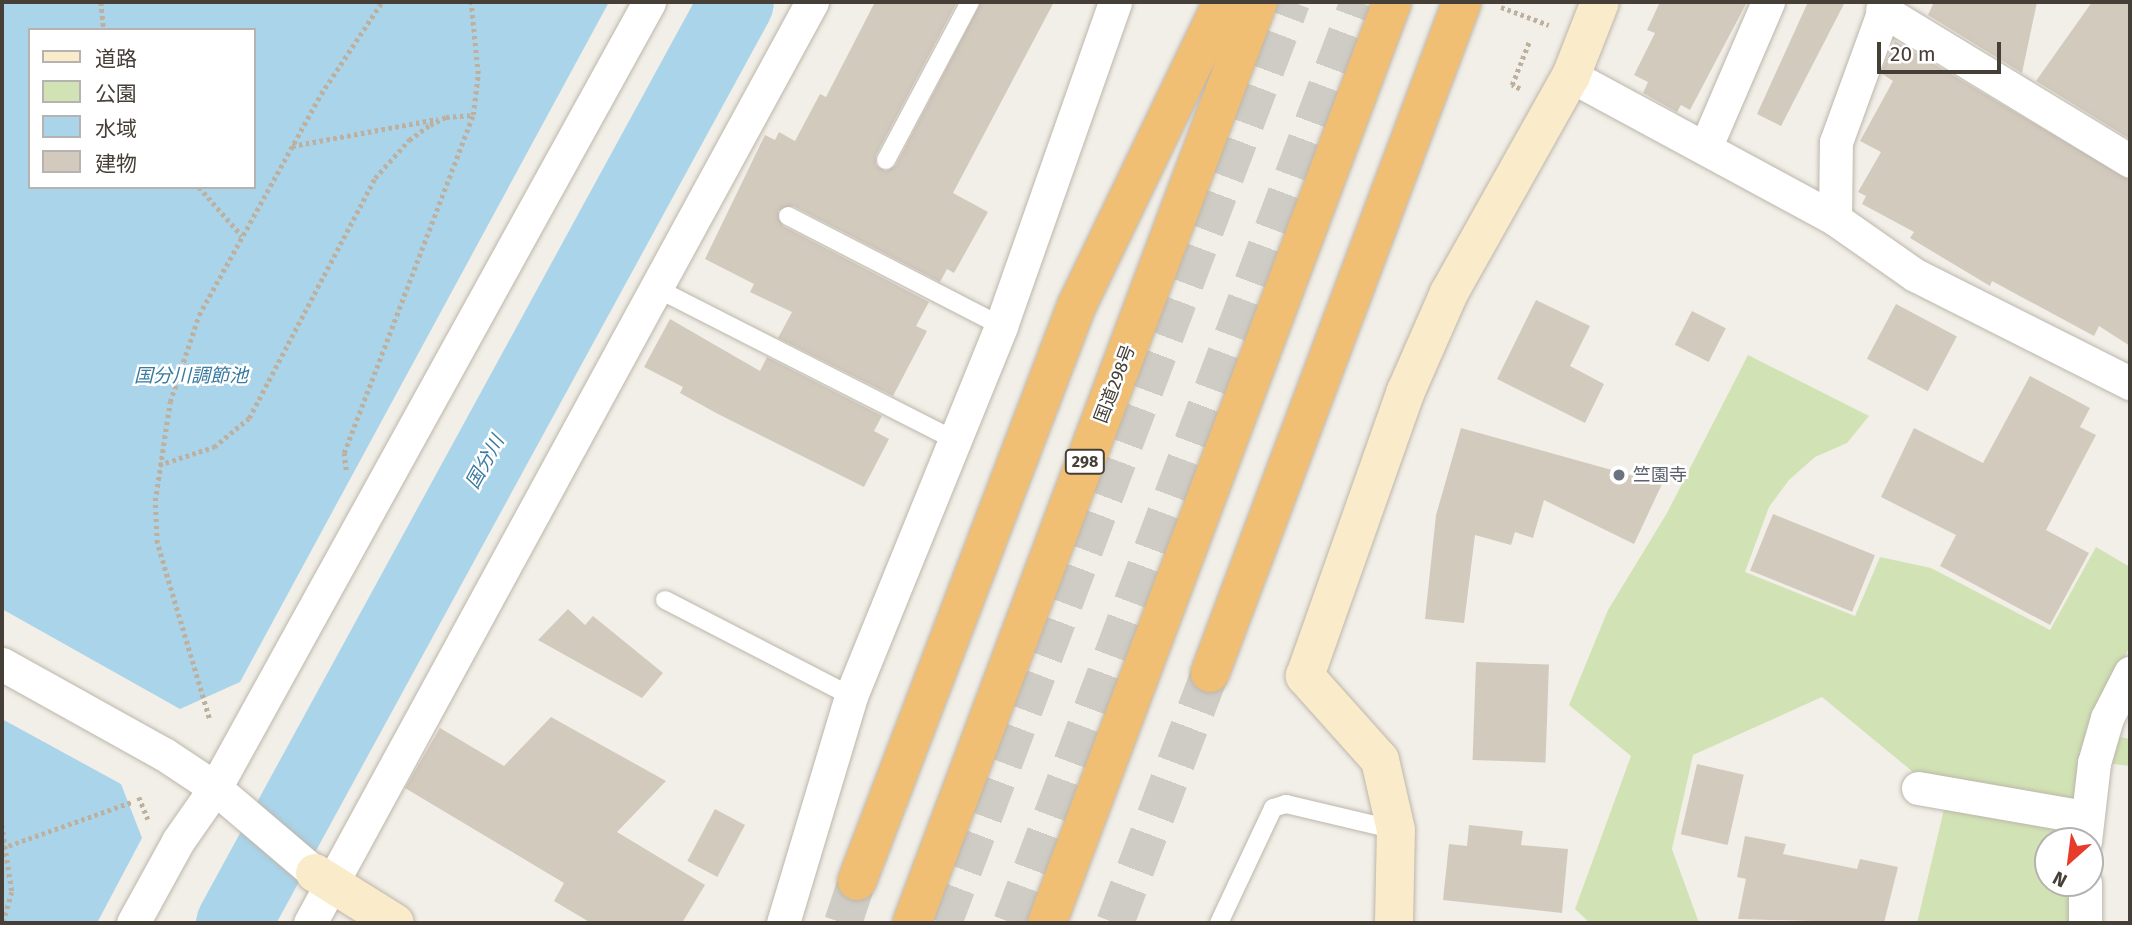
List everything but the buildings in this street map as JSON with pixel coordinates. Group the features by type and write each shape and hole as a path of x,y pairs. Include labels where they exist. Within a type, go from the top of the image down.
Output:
{"highway":[{"path":"857,881 1077,305 1223,2"},
{"name":"国道298号","path":"912,923 1258,2"},
{"path":"1047,923 1392,2"},
{"path":"1210,673 1480,4"}],"street":[{"path":"133,923 178,841 215,788 649,2"},
{"path":"310,923 323,880 656,288 812,2"},
{"path":"783,923 851,696 1001,326 1115,2"},
{"path":"1394,923 1396,830 1380,760 1305,676 1406,391 1448,293 1571,76 1601,2"},
{"path":"1706,146 1768,2"},
{"path":"1835,219 1836,142 1885,6 2130,161"},
{"path":"1571,76 1706,146 1835,219 1915,275 2130,383"},
{"path":"2,664 164,754 215,788 323,880 395,923"},
{"path":"2085,827 2107,719 2130,673"},
{"path":"1918,788 2077,827"},
{"path":"2085,897 2085,923"}],"lane":[{"path":"886,160 970,2"},
{"path":"788,216 1001,326"},
{"path":"656,288 954,439"},
{"path":"665,600 851,696"},
{"path":"1219,923 1273,808 1286,804 1396,830"}],"path":[{"path":"101,2 104,28"},
{"path":"209,720 157,543 159,465 185,349 291,146 382,2"},
{"path":"346,474 344,453 472,115 478,74 471,2"},
{"path":"1480,4 1553,27"},
{"path":"291,146 446,117 472,115"},
{"path":"159,465 214,447 248,418 375,178 409,140 446,117"},
{"path":"201,189 242,236"},
{"path":"2,848 132,802"},
{"path":"2,825 8,846 12,892 3,923"}],"green space":[{"path":"1748,355 1869,416 1847,443 1815,457 1789,480 1769,507 1745,572 1855,616 1880,557 1931,568 2050,630 2096,547 2130,567 2130,646 2098,713 2079,804 1919,777 1822,697 1693,755 1672,849 1699,923 1590,923 1575,909 1631,756 1569,705 1608,610 1667,513"},
{"path":"2115,736 2130,739 2130,766 2106,763"},
{"path":"1945,805 2073,825 2034,827 2034,897 2074,897 2074,923 1917,923"}],"water":[{"name":"国分川調節池","path":"2,2 609,2 240,682 180,709 2,609"},
{"path":"2,719 121,784 142,838 97,923 2,923"}],"waterway":[{"name":"国分川","path":"233,923 736,2"}],"tunnel":[{"path":"943,923 1291,2"},
{"path":"1012,923 1359,2"},
{"path":"1115,923 1210,673"},
{"path":"843,923 857,881"}],"place":[{"name":"竺園寺","path":"1619,475"}]}
